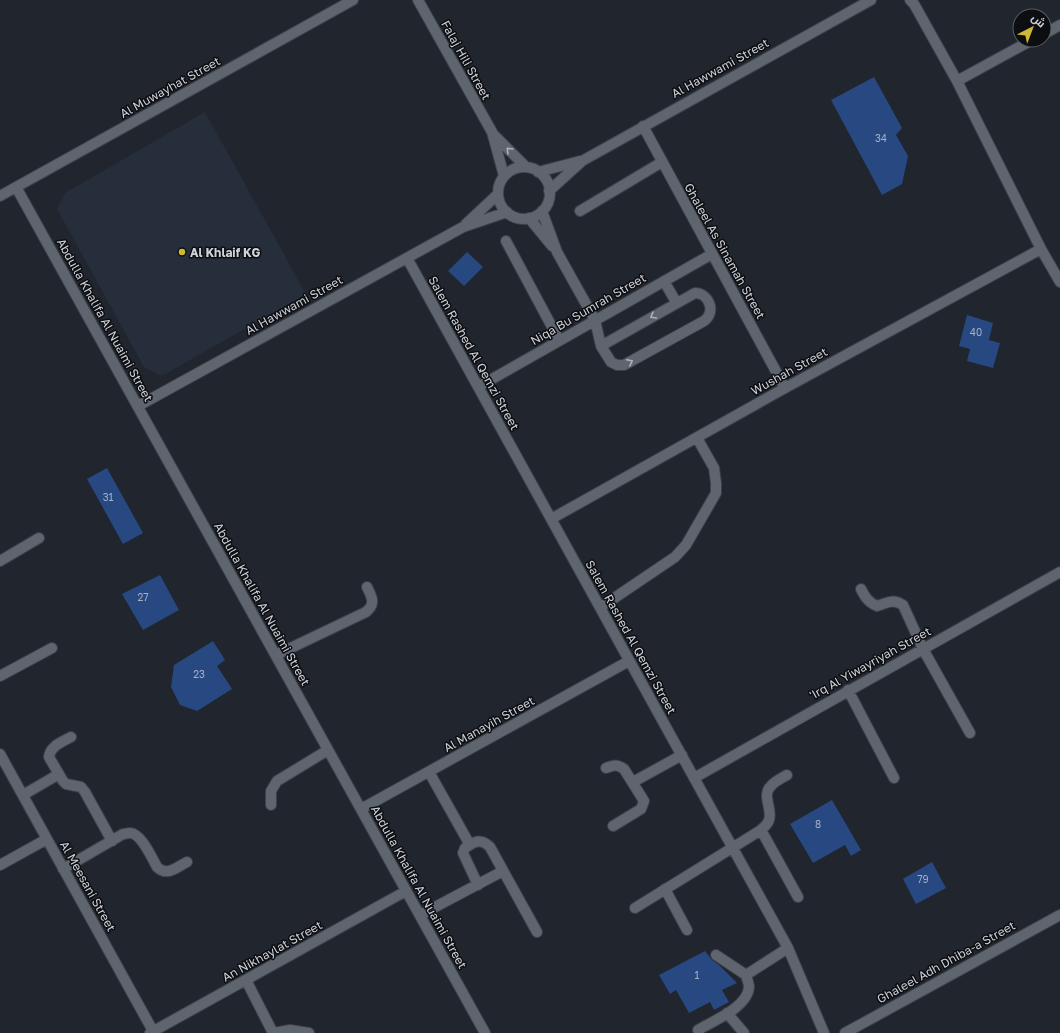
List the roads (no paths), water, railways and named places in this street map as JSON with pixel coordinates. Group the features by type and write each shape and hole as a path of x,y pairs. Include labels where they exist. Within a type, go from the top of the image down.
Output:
{"street":[{"name":"Al Muwayhat Street","path":"0,196 353,0"},
{"name":"Falaj Hili Street","path":"418,0 492,132 504,176"},
{"name":"Al Hawwami Street","path":"549,191 582,161 642,126 871,0"},
{"path":"910,0 914,4 957,81 1041,249 1060,282"},
{"path":"957,81 1017,48"},
{"name":"Ghaleel As Sinamah Street","path":"642,126 785,388"},
{"name":"Falaj Hili Street","path":"492,132 526,167"},
{"name":"Al Hawwami Street","path":"538,172 582,161"},
{"path":"580,211 662,162"},
{"path":"526,167 538,172 544,177 548,184 549,191 548,202 542,211 536,216 529,218 517,218 507,212 500,204 498,194 498,188 504,176 510,171 526,167"},
{"name":"Abdulla Khalifa Al Nuaimi Street","path":"16,187 485,1033"},
{"name":"Al Hawwami Street","path":"463,226 498,194"},
{"path":"542,211 557,252 595,320 601,346 611,362 618,365 624,365 704,321 710,314 711,308 704,296 700,293 689,295 601,346"},
{"name":"Al Hawwami Street","path":"138,406 463,226 507,212"},
{"path":"529,218 557,252"},
{"path":"506,241 560,340"},
{"name":"Wushah Street","path":"551,518 785,388 1041,249"},
{"name":"Niqa Bu Sumrah Street","path":"478,387 712,254"},
{"name":"Salem Rashed Al Qemzi Street","path":"407,258 788,948 824,1033"},
{"path":"664,281 676,302"},
{"path":"600,607 654,573 676,557 686,545 716,493 714,468 697,438"},
{"path":"0,561 39,538"},
{"name":"'Irq Al Yiwayriyah Street","path":"694,778 1060,572"},
{"path":"276,655 371,609 373,604 372,598 367,587"},
{"path":"861,589 866,598 877,606 891,601 897,601 903,605 923,649 970,733"},
{"path":"0,676 52,648"},
{"name":"Al Manayih Street","path":"361,810 629,661"},
{"path":"848,690 894,778"},
{"path":"71,737 56,745 50,752 49,757 66,784 81,787 112,841"},
{"path":"271,806 271,790 277,781 328,750"},
{"name":"Al Meesani Street","path":"0,754 152,1032"},
{"path":"633,782 682,755"},
{"path":"606,768 619,765 624,769 644,801 644,805 641,809 613,826"},
{"path":"429,772 470,845"},
{"path":"23,795 59,774"},
{"path":"635,908 761,830 769,822 770,816 767,797 770,786 787,775"},
{"path":"761,830 798,897"},
{"path":"64,869 123,834 130,833 136,835 142,840 160,871 171,871 187,862"},
{"path":"0,865 47,839"},
{"path":"478,885 463,853 465,848 478,841 485,842 490,847 537,932"},
{"path":"420,915 503,871"},
{"path":"665,889 687,930"},
{"name":"An Nikhaylat Street","path":"152,1032 406,891"},
{"name":"Ghaleel Adh Dhiba-a Street","path":"845,1033 1060,915"},
{"path":"746,975 788,948"},
{"path":"698,1030 736,1008 744,999 749,988 746,975 716,955"},
{"path":"246,980 274,1033 290,1030 309,1033"},
{"path":"727,1013 744,1033"}],"place":[{"name":"Al Khlaif KG","path":"182,252"}]}
